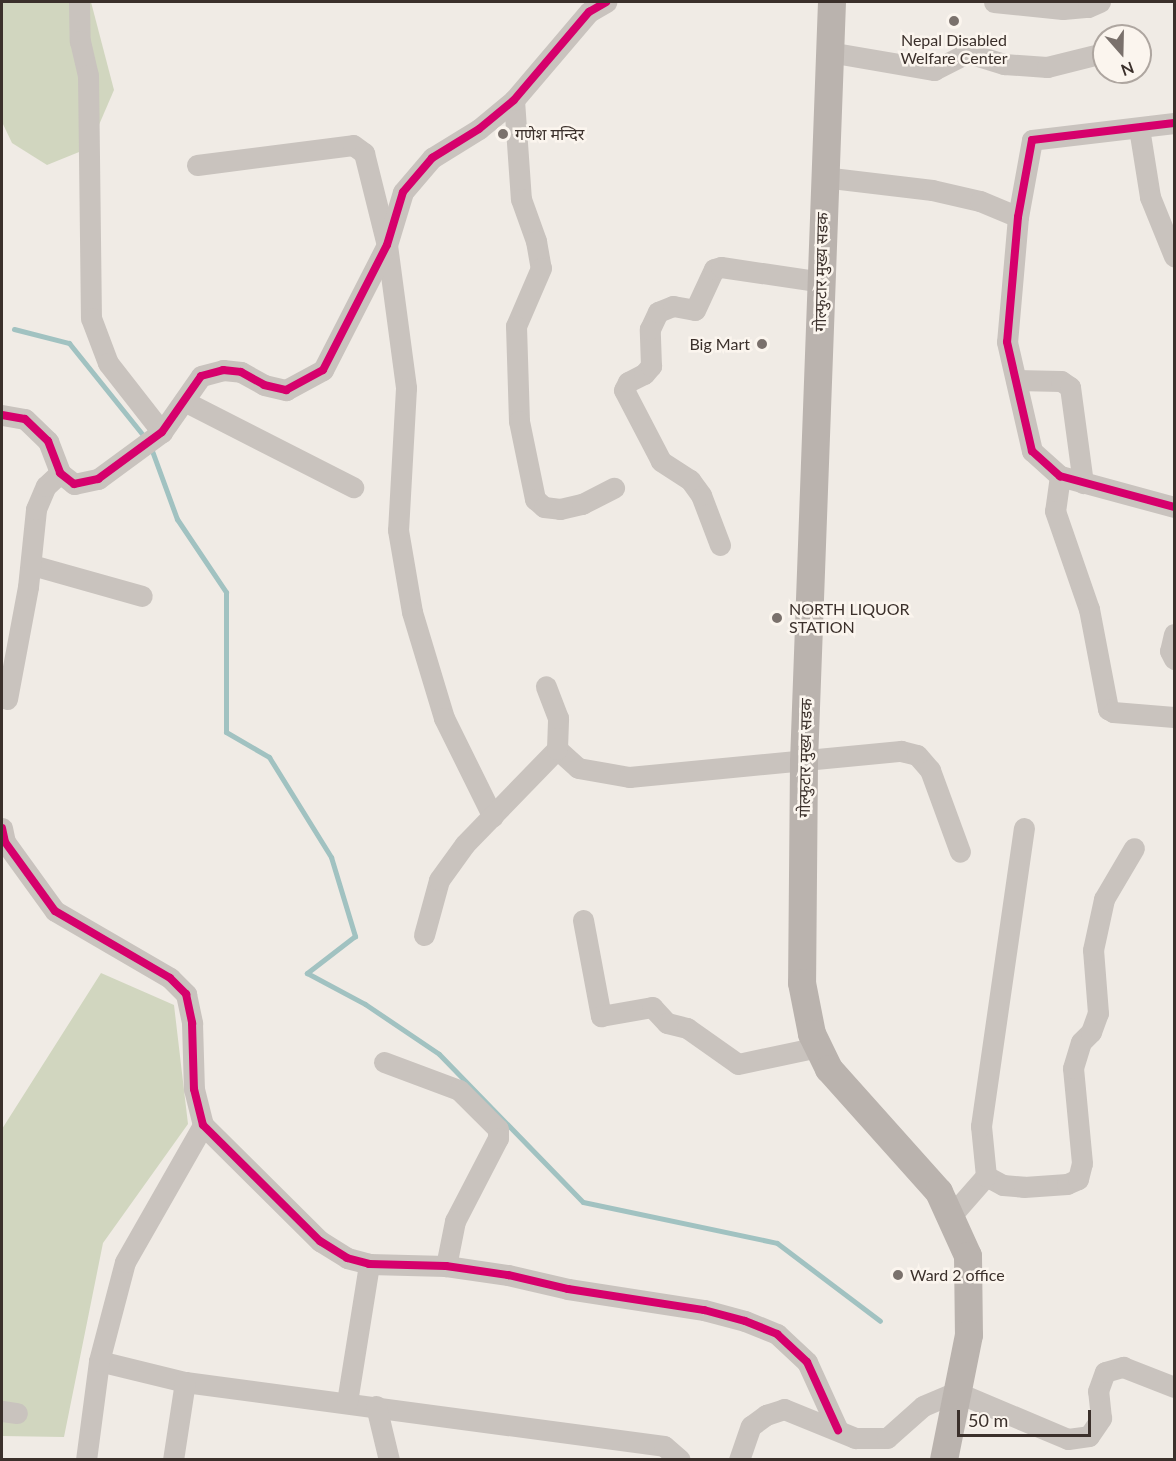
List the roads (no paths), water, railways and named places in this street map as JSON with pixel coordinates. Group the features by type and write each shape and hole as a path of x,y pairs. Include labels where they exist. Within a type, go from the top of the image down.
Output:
{"main road":[{"name":"गोल्फुटार मुख्य सडक","path":"832,2 823,177 822,282 804,762 802,983 818,1047 829,1068 939,1192 968,1256 969,1335 944,1460"}],"street":[{"path":"80,2 80,41 88,75 91,318 108,363 162,432"},
{"path":"2,415 25,419 48,441 60,473 74,484 98,479 162,432 201,376 223,370 241,372 264,385 286,390 323,370 387,245 403,192 432,159 479,129 514,100 590,12 606,2"},
{"path":"994,2 1063,9 1088,7 1100,2"},
{"path":"829,52 934,70 968,53 1004,63 1047,67 1092,56"},
{"path":"514,100 521,200 536,241 541,268 516,326 519,421 535,499 544,507 560,509 582,504 614,488"},
{"path":"1174,123 1032,140 1018,217 1007,342 1032,451 1060,476 1174,507"},
{"path":"1139,128 1150,196 1174,256"},
{"path":"197,165 352,145 364,153 387,245 406,388 398,530 412,612 444,718 493,817"},
{"path":"823,177 932,190 980,201 1018,217"},
{"path":"720,545 701,495 690,480 661,461 624,390 628,382 644,375 651,366 650,328 658,312 673,306 695,310 714,269 721,267 822,282"},
{"path":"1016,380 1061,381 1070,387 1083,483"},
{"path":"184,401 353,487"},
{"path":"7,699 32,565 36,509 46,486 60,473"},
{"path":"1060,476 1055,511 1089,609 1108,709 1113,712 1174,717"},
{"path":"32,565 142,596"},
{"path":"1174,634 1170,651 1174,658"},
{"path":"424,936 439,880 465,844 557,749 558,718 546,686"},
{"path":"557,749 578,768 629,777 902,751 917,755 930,770 960,852"},
{"path":"2,828 4,842 55,911 170,978 186,994 192,1023 194,1089 203,1125 320,1241 347,1258 369,1264 446,1266 704,1310 777,1334 807,1362 838,1430"},
{"path":"950,1217 986,1176 981,1126 1024,828"},
{"path":"986,1176 1003,1185 1024,1187 1067,1184 1078,1179 1082,1163 1073,1068 1081,1042 1091,1032 1098,1013 1093,950 1104,899 1134,848"},
{"path":"583,920 601,1016 652,1007 667,1023 687,1028 738,1064 818,1047"},
{"path":"384,1062 459,1090 498,1129 498,1138 454,1221 446,1266"},
{"path":"86,1460 99,1361 125,1263 203,1125"},
{"path":"347,1402 369,1264"},
{"path":"99,1361 185,1382 664,1446 680,1460"},
{"path":"735,1458 752,1426 766,1415 784,1409 855,1438 887,1438 923,1406 956,1392 1068,1440 1089,1436 1101,1418 1098,1391 1105,1372 1123,1367 1174,1387"},
{"path":"173,1460 185,1382"},
{"path":"376,1406 389,1460"}],"waterway":[{"path":"14,329 69,343 143,435"},
{"path":"151,448 177,519 226,592 226,732 269,757 331,857 355,936 307,973 365,1004 439,1054 583,1202 777,1243 880,1321"}],"place":[{"name":"Nepal Disabled Welfare Center","path":"954,21"},
{"name":"गणेश मन्दिर","path":"503,134"},
{"name":"Big Mart","path":"762,344"},
{"name":"NORTH LIQUOR STATION","path":"777,618"},
{"name":"Ward 2 office","path":"898,1275"}]}
